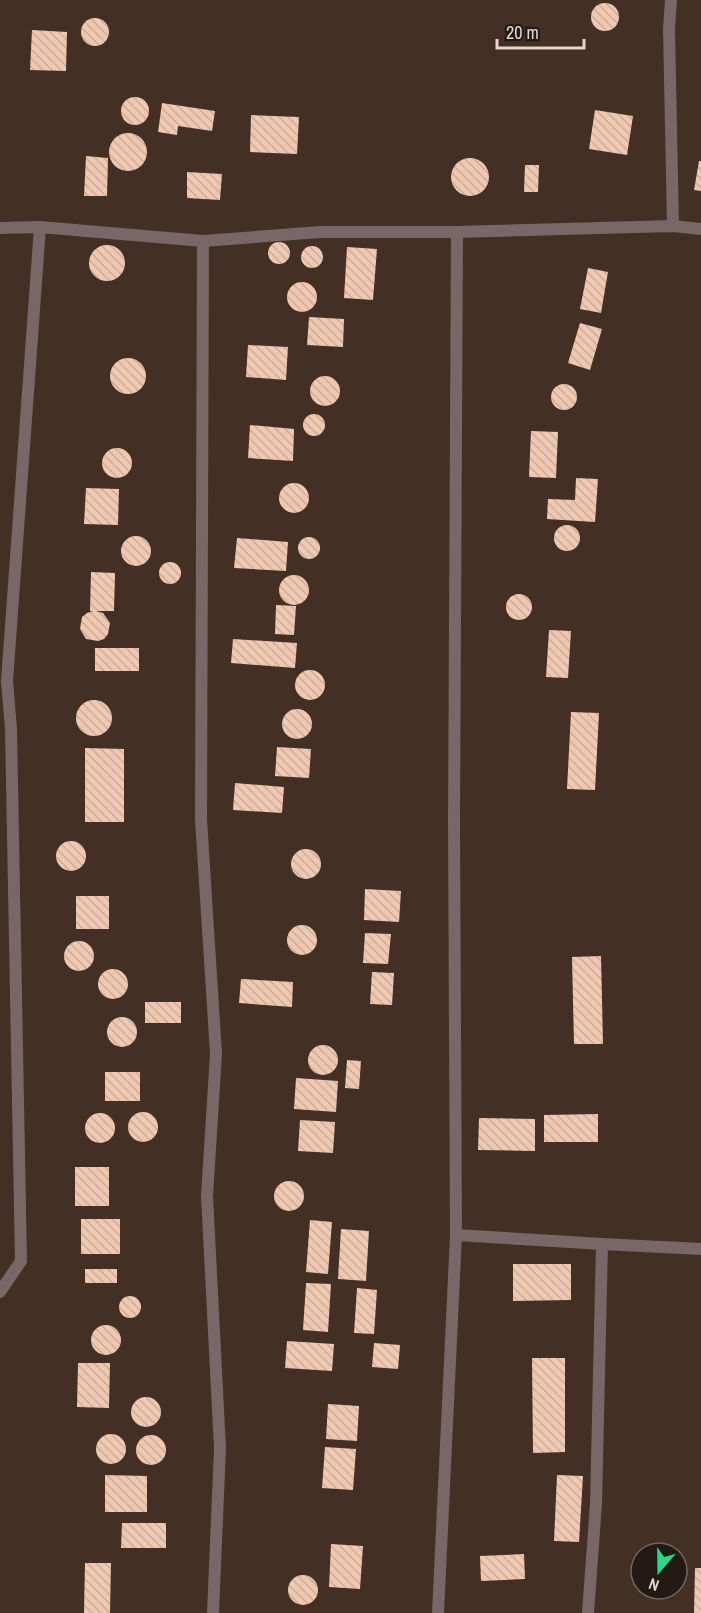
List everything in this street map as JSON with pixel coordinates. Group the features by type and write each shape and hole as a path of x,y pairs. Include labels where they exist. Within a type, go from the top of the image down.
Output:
{"street":[{"path":"671,0 669,29 674,226"},
{"path":"0,228 40,227 203,241 320,232 457,232 674,226 701,229"},
{"path":"0,1292 21,1261 12,741 7,681 40,227"},
{"path":"438,1613 456,1235 454,811 457,232"},
{"path":"203,241 201,819 216,1054 207,1196 219,1448 213,1613"},
{"path":"456,1235 701,1249"},
{"path":"588,1613 596,1504 602,1244"}],"building":[{"path":"605,3 615,7 619,17 615,27 605,31 595,27 591,17 595,7"},
{"path":"95,18 105,22 109,32 105,42 95,46 85,42 81,32 85,22"},
{"path":"32,30 67,32 66,71 30,70"},
{"path":"135,97 145,101 149,111 145,121 135,125 125,121 121,111 125,101"},
{"path":"162,103 215,111 212,131 178,126 177,135 158,132"},
{"path":"595,110 633,116 627,155 589,149"},
{"path":"251,115 299,117 297,154 250,152"},
{"path":"128,133 142,138 147,152 142,166 128,171 114,166 109,152 114,138"},
{"path":"86,156 108,158 107,196 84,196"},
{"path":"470,158 484,163 489,177 484,191 470,196 456,191 451,177 456,163"},
{"path":"699,161 701,161 701,191 694,190"},
{"path":"525,165 539,165 538,192 524,192"},
{"path":"187,172 222,174 220,200 187,198"},
{"path":"279,242 287,245 290,253 287,261 279,264 271,261 268,253 271,245"},
{"path":"107,245 120,250 125,263 120,276 107,281 94,276 89,263 94,250"},
{"path":"312,246 320,249 323,257 320,265 312,268 304,265 301,257 304,249"},
{"path":"347,247 377,249 373,300 344,298"},
{"path":"588,268 608,272 601,313 580,309"},
{"path":"302,282 313,286 317,297 313,308 302,312 291,308 287,297 291,286"},
{"path":"309,317 344,319 343,347 307,345"},
{"path":"580,323 602,329 590,370 568,363"},
{"path":"248,345 288,347 286,380 246,377"},
{"path":"128,358 141,363 146,376 141,389 128,394 115,389 110,376 115,363"},
{"path":"325,376 336,380 340,391 336,402 325,406 314,402 310,391 314,380"},
{"path":"564,384 573,388 577,397 573,406 564,410 555,406 551,397 555,388"},
{"path":"314,414 322,417 325,425 322,433 314,436 306,433 303,425 306,417"},
{"path":"250,425 294,429 293,461 248,458"},
{"path":"531,431 558,432 556,478 529,477"},
{"path":"117,448 128,452 132,463 128,474 117,478 106,474 102,463 106,452"},
{"path":"576,478 598,479 595,522 547,519 548,499 575,500"},
{"path":"294,483 305,487 309,498 305,509 294,513 283,509 279,498 283,487"},
{"path":"86,488 119,489 118,525 84,524"},
{"path":"567,525 576,529 580,538 576,547 567,551 558,547 554,538 558,529"},
{"path":"136,536 147,540 151,551 147,562 136,566 125,562 121,551 125,540"},
{"path":"309,537 317,540 320,548 317,556 309,559 301,556 298,548 301,540"},
{"path":"237,538 288,542 286,571 234,568"},
{"path":"170,562 178,565 181,573 178,581 170,584 162,581 159,573 162,565"},
{"path":"91,572 115,573 114,611 96,611 103,613 110,623 108,634 104,639 98,641 86,639 80,629 82,617 93,611 90,611"},
{"path":"294,575 305,579 309,590 305,601 294,605 283,601 279,590 283,579"},
{"path":"519,594 528,598 532,607 528,616 519,620 510,616 506,607 510,598"},
{"path":"276,605 296,606 294,635 275,634"},
{"path":"549,630 571,631 568,678 546,677"},
{"path":"233,639 297,643 295,668 231,663"},
{"path":"95,648 139,648 139,671 95,671"},
{"path":"310,670 321,674 325,685 321,696 310,700 299,696 295,685 299,674"},
{"path":"94,700 107,705 112,718 107,731 94,736 81,731 76,718 81,705"},
{"path":"297,709 308,713 312,724 308,735 297,739 286,735 282,724 286,713"},
{"path":"571,712 599,713 595,790 567,789"},
{"path":"277,747 311,749 309,778 275,776"},
{"path":"85,748 124,749 124,822 85,822"},
{"path":"235,783 284,787 282,813 233,810"},
{"path":"71,841 82,845 86,856 82,867 71,871 60,867 56,856 60,845"},
{"path":"306,849 317,853 321,864 317,875 306,879 295,875 291,864 295,853"},
{"path":"365,889 401,891 399,922 364,920"},
{"path":"76,896 109,896 109,929 76,929"},
{"path":"302,925 313,929 317,940 313,951 302,955 291,951 287,940 291,929"},
{"path":"365,933 391,934 388,964 363,963"},
{"path":"79,941 90,945 94,956 90,967 79,971 68,967 64,956 68,945"},
{"path":"601,956 603,1044 574,1044 572,957"},
{"path":"113,969 124,973 128,984 124,995 113,999 102,995 98,984 102,973"},
{"path":"372,972 394,973 392,1005 370,1004"},
{"path":"241,979 293,982 292,1007 239,1003"},
{"path":"145,1002 181,1002 181,1023 145,1023"},
{"path":"122,1017 133,1021 137,1032 133,1043 122,1047 111,1043 107,1032 111,1021"},
{"path":"323,1045 334,1049 338,1060 334,1071 323,1075 312,1071 308,1060 312,1049"},
{"path":"347,1060 361,1061 359,1089 345,1088"},
{"path":"105,1072 140,1072 140,1101 105,1101"},
{"path":"296,1078 338,1081 336,1112 294,1109"},
{"path":"143,1112 154,1116 158,1127 154,1138 143,1142 132,1138 128,1127 132,1116"},
{"path":"100,1113 111,1117 115,1128 111,1139 100,1143 89,1139 85,1128 89,1117"},
{"path":"598,1114 598,1142 544,1142 544,1115"},
{"path":"479,1118 535,1119 535,1151 478,1150"},
{"path":"300,1120 335,1122 333,1153 298,1151"},
{"path":"75,1167 109,1167 109,1206 75,1206"},
{"path":"289,1181 300,1185 304,1196 300,1207 289,1211 278,1207 274,1196 278,1185"},
{"path":"81,1219 120,1219 120,1254 81,1254"},
{"path":"310,1220 332,1222 328,1274 306,1272"},
{"path":"341,1229 369,1231 366,1281 338,1279"},
{"path":"513,1264 571,1264 571,1300 513,1301"},
{"path":"85,1269 117,1269 117,1283 85,1283"},
{"path":"306,1283 331,1284 328,1332 303,1330"},
{"path":"357,1288 377,1290 374,1334 354,1333"},
{"path":"130,1296 138,1299 141,1307 138,1315 130,1318 122,1315 119,1307 122,1299"},
{"path":"106,1325 117,1329 121,1340 117,1351 106,1355 95,1351 91,1340 95,1329"},
{"path":"287,1341 334,1344 332,1371 285,1368"},
{"path":"374,1343 400,1345 398,1369 372,1367"},
{"path":"532,1358 565,1358 565,1452 533,1453"},
{"path":"78,1363 110,1363 109,1408 77,1407"},
{"path":"146,1397 157,1401 161,1412 157,1423 146,1427 135,1423 131,1412 135,1401"},
{"path":"328,1404 359,1406 357,1441 326,1439"},
{"path":"111,1434 122,1438 126,1449 122,1460 111,1464 100,1460 96,1449 100,1438"},
{"path":"151,1435 162,1439 166,1450 162,1461 151,1465 140,1461 136,1450 140,1439"},
{"path":"325,1447 356,1449 353,1490 322,1488"},
{"path":"105,1475 147,1476 147,1512 105,1512"},
{"path":"557,1475 583,1476 579,1542 554,1541"},
{"path":"122,1523 166,1523 166,1548 121,1548"},
{"path":"331,1544 363,1546 360,1589 329,1587"},
{"path":"524,1554 525,1579 481,1581 480,1556"},
{"path":"85,1563 111,1563 110,1613 84,1613"},
{"path":"695,1568 701,1568 701,1613 694,1613"},
{"path":"303,1575 314,1579 318,1590 314,1601 303,1605 292,1601 288,1590 292,1579"}]}
